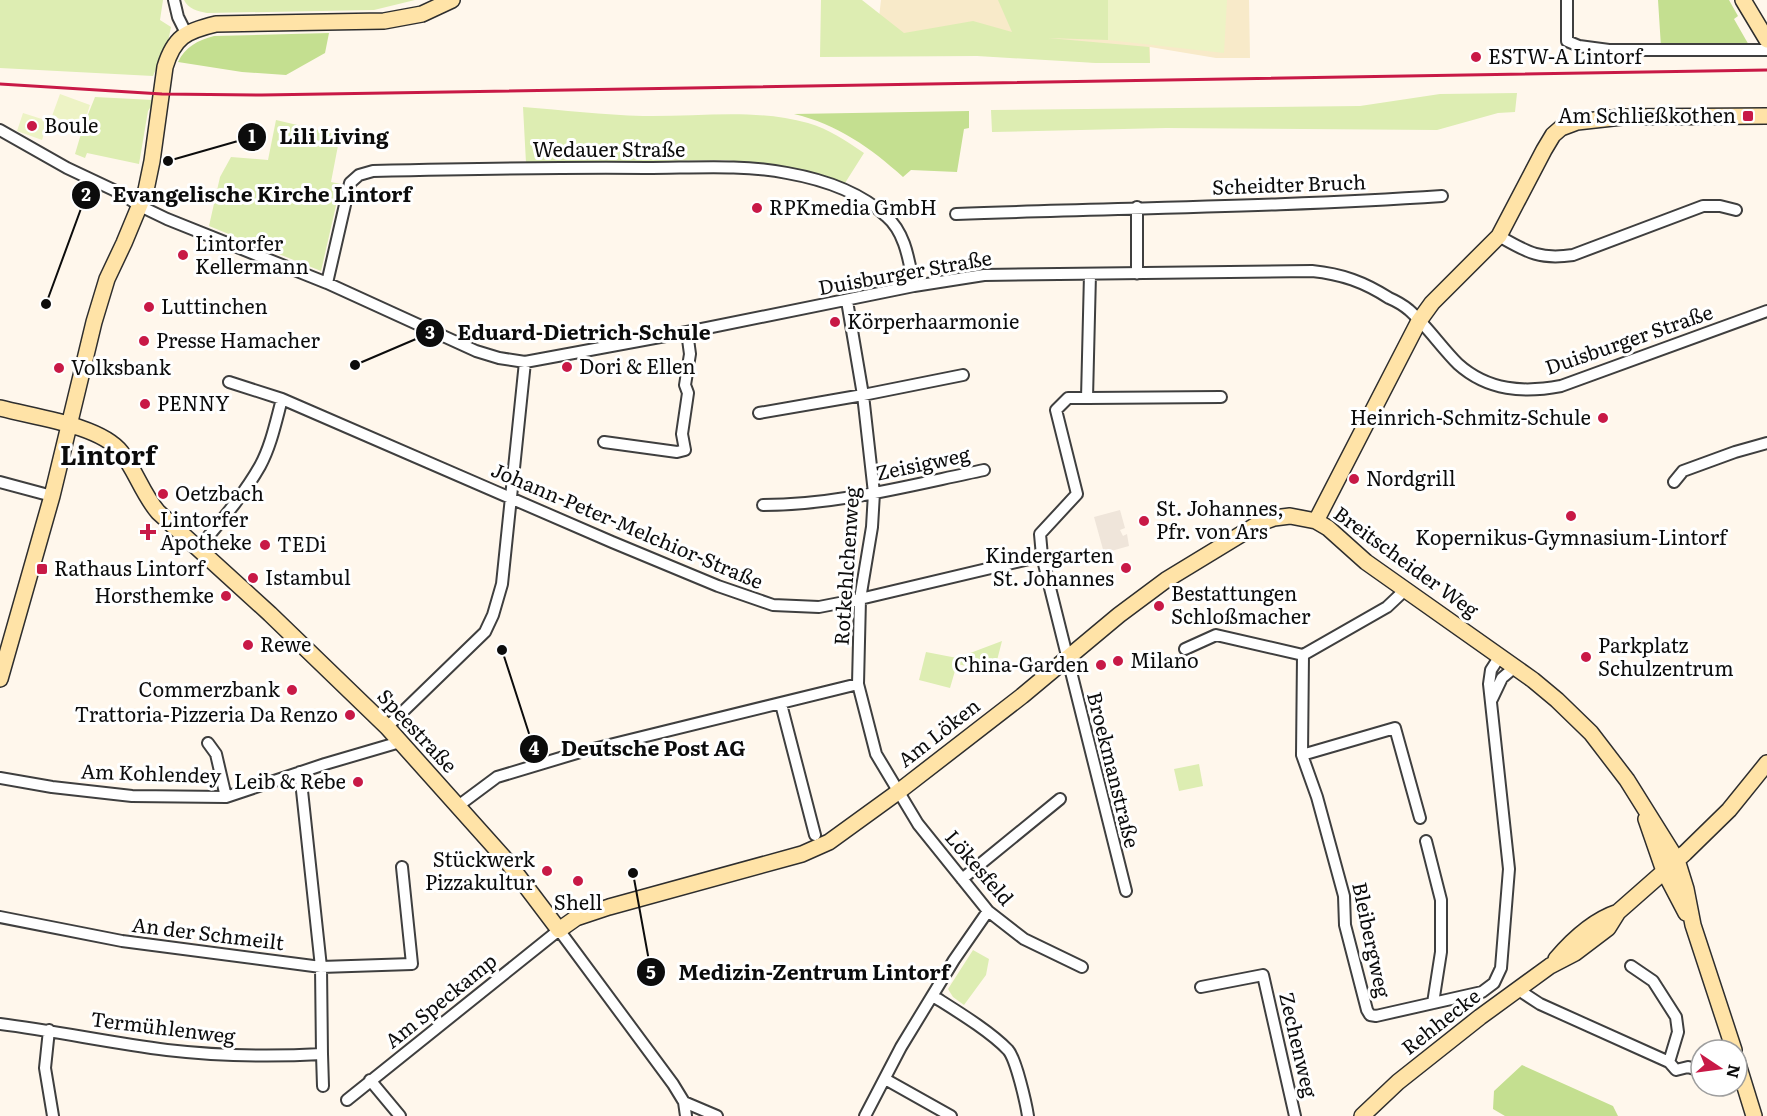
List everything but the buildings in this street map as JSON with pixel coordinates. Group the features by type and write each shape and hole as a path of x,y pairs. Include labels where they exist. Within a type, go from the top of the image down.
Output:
{"street":[{"path":"174,0 181,38"},
{"path":"0,679 52,496 94,322 107,279 140,206 152,162 169,53 181,38 198,28 216,24 384,21 422,14 452,0"},
{"path":"1567,0 1566,37 1570,44 1609,50 1767,50"},
{"path":"1743,0 1767,40"},
{"name":"Breitscheider Weg","path":"1730,1038 1693,925 1686,888 1677,860 1627,780 1591,733 1557,700 1515,667 1366,562 1328,528 1316,521 1419,321 1432,303 1499,236 1553,135 1568,124 1622,117 1767,116"},
{"name":"Duisburger Straße","path":"0,130 67,168 120,193 140,206 327,283 476,351 525,362 847,301 914,286 984,275 1312,272 1330,273 1362,282 1377,290 1407,309 1459,364 1476,377 1509,389 1526,391 1561,386 1767,311"},
{"name":"Wedauer Straße","path":"327,283 350,183 359,175 373,171 751,168 788,173 842,190 886,216 899,230 906,249 914,286"},
{"name":"Scheidter Bruch","path":"956,214 1137,207 1247,206 1442,196"},
{"path":"1499,236 1522,250 1543,257 1559,257 1573,255 1703,206 1720,206 1736,210"},
{"path":"1137,207 1137,274"},
{"path":"1087,398 1090,274"},
{"name":"Rotkehlchenweg","path":"847,301 863,396 874,493 871,539 860,599 858,684 876,754 898,792"},
{"path":"604,442 677,452 685,450 682,434 688,393 686,385 690,354 687,332"},
{"path":"387,727 485,632 497,605 502,584 525,362"},
{"path":"759,413 863,396 963,375"},
{"name":"Johann-Peter-Melchior-Straße","path":"229,382 282,399 718,586 773,605 819,607 1042,556"},
{"path":"1042,556 1040,534 1077,494 1056,410 1068,398 1221,397"},
{"path":"198,549 238,500 261,464 271,440 282,399"},
{"name":"Speestraße","path":"0,408 102,435 118,448 134,472 147,499 174,528 270,614 387,727 506,860 673,1084 684,1102 686,1116"},
{"path":"1674,482 1683,471 1767,443"},
{"name":"Zeisigweg","path":"762,505 795,505 874,493 984,470"},
{"path":"0,482 52,496"},
{"name":"Am Löken","path":"559,930 576,918 609,907 819,848 898,792 1166,580 1255,525 1274,518 1290,516 1316,521"},
{"name":"Broekmanstraße","path":"1042,556 1126,891"},
{"path":"1185,649 1216,634 1303,655 1387,607 1405,590"},
{"name":"Bleibergweg","path":"1303,655 1302,755 1317,797 1344,896 1345,925 1367,1010 1370,1015 1376,1016 1473,995 1489,989 1501,968 1509,869 1488,684 1491,670 1500,656"},
{"path":"1491,700 1502,678 1515,667"},
{"path":"458,806 497,777 577,753 858,684"},
{"path":"781,704 815,835"},
{"path":"1302,755 1395,728 1420,818"},
{"name":"Am Kohlendey","path":"0,778 52,787 132,796 226,797 400,742"},
{"path":"208,743 216,754 226,797"},
{"name":"Rehhecke","path":"1362,1116 1398,1082 1517,989 1550,966 1575,953 1608,928 1618,912 1729,810 1767,763"},
{"path":"300,772 321,967 323,1086"},
{"name":"Lökesfeld","path":"898,792 918,824 988,911 1024,939 1082,967"},
{"path":"962,879 1060,799"},
{"name":"Breitscheider Weg","path":"1642,805 1664,871 1693,925"},
{"path":"1426,841 1441,900 1441,952 1433,1003"},
{"name":"An der Schmeilt","path":"0,917 122,941 321,967 412,964 402,867"},
{"path":"1641,893 1677,896"},
{"path":"865,1116 901,1047 954,960 988,911"},
{"name":"Am Speckamp","path":"347,1100 559,930"},
{"path":"1631,966 1653,981 1676,1017 1678,1032 1669,1062"},
{"name":"Zechenweg","path":"1200,987 1263,975 1295,1116"},
{"path":"1517,989 1540,1004 1669,1062 1676,1070 1689,1067"},
{"path":"933,996 968,1018 1010,1051 1028,1116"},
{"name":"Termühlenweg","path":"0,1024 165,1050 205,1054 265,1057 322,1054"},
{"path":"49,1030 45,1068 53,1116"},
{"path":"885,1079 951,1116"},
{"path":"370,1080 400,1116"},
{"path":"1748,1098 1754,1116 1767,1113"},
{"path":"684,1102 717,1116"}],"shaded area":[{"path":"881,0 1249,0 1250,58 1216,58 1150,47 1150,63 1096,63 877,35"},
{"path":"1120,510 1125,528 1120,530 1123,536 1127,534 1129,546 1104,553 1094,517"}],"green space":[{"path":"0,0 163,0 160,20 171,27 168,42 153,76 0,68"},
{"path":"184,0 415,0 374,10 207,13 191,8"},
{"path":"821,0 862,0 904,33 973,21 1012,32 998,0 1108,0 1108,40 1048,38 1149,47 1150,63 1096,63 977,56 820,57"},
{"path":"1108,0 1227,0 1224,53 1108,40"},
{"path":"1658,0 1729,0 1738,16 1734,19 1750,47 1661,47"},
{"path":"329,33 325,53 286,75 242,72 178,62 184,52 193,45 214,36"},
{"path":"1517,93 1515,112 1498,113 1437,130 1166,128 992,132 991,110 1360,106 1440,94"},
{"path":"60,94 90,105 83,127 52,116"},
{"path":"95,97 153,100 148,111 139,164 87,153 85,158 75,154"},
{"path":"523,107 598,114 664,116 747,114 788,118 823,129 864,153 845,183 783,166 725,160 526,163"},
{"path":"969,111 969,128 964,129 957,172 911,170 903,177 853,138 825,124 794,114"},
{"name":"Boule","path":"23,113 48,121 42,140 17,131"},
{"path":"276,120 340,135 331,182 341,184 321,271 209,226 220,177 231,157 268,160"},
{"path":"1002,641 994,672 957,664 950,688 919,680 926,652 957,658"},
{"path":"1199,764 1203,786 1179,791 1174,769"},
{"path":"973,950 989,959 986,975 964,1005 953,997 948,989"},
{"path":"1522,1065 1613,1106 1618,1116 1505,1116 1493,1109 1494,1091"}],"railway":[{"path":"0,84 162,94 262,95 1767,70"}],"place":[{"name":"ESTW-A Lintorf","path":"1476,57"},
{"name":"Am Schließkothen","path":"1748,116"},
{"name":"Boule","path":"32,126"},
{"name":"Lili Living","path":"168,161"},
{"name":"RPKmedia GmbH","path":"757,208"},
{"name":"Lintorfer Kellermann","path":"183,255"},
{"name":"Evangelische Kirche Lintorf","path":"46,304"},
{"name":"Luttinchen","path":"149,307"},
{"name":"Körperhaarmonie","path":"835,322"},
{"name":"Presse Hamacher","path":"144,341"},
{"name":"Eduard-Dietrich-Schule","path":"355,365"},
{"name":"Dori & Ellen","path":"567,367"},
{"name":"Volksbank","path":"59,368"},
{"name":"PENNY","path":"145,404"},
{"name":"Heinrich-Schmitz-Schule","path":"1603,418"},
{"name":"Nordgrill","path":"1354,479"},
{"name":"Oetzbach","path":"163,494"},
{"name":"Kopernikus-Gymnasium-Lintorf","path":"1571,516"},
{"name":"St. Johannes, Pfr. von Ars","path":"1144,521"},
{"name":"Lintorfer Apotheke","path":"148,532"},
{"name":"TEDi","path":"265,545"},
{"name":"Kindergarten St. Johannes","path":"1126,568"},
{"name":"Rathaus Lintorf","path":"42,569"},
{"name":"Istambul","path":"253,578"},
{"name":"Horsthemke","path":"226,596"},
{"name":"Bestattungen Schloßmacher","path":"1159,606"},
{"name":"Rewe","path":"248,645"},
{"name":"Deutsche Post AG","path":"502,650"},
{"name":"Parkplatz Schulzentrum","path":"1586,657"},
{"name":"Milano","path":"1118,661"},
{"name":"China-Garden","path":"1101,665"},
{"name":"Commerzbank","path":"292,690"},
{"name":"Trattoria-Pizzeria Da Renzo","path":"350,715"},
{"name":"Leib & Rebe","path":"358,782"},
{"name":"Stückwerk Pizzakultur","path":"547,871"},
{"name":"Medizin-Zentrum Lintorf","path":"633,873"},
{"name":"Shell","path":"578,881"}],"district":[{"name":"Lintorf","path":"108,456"}]}
